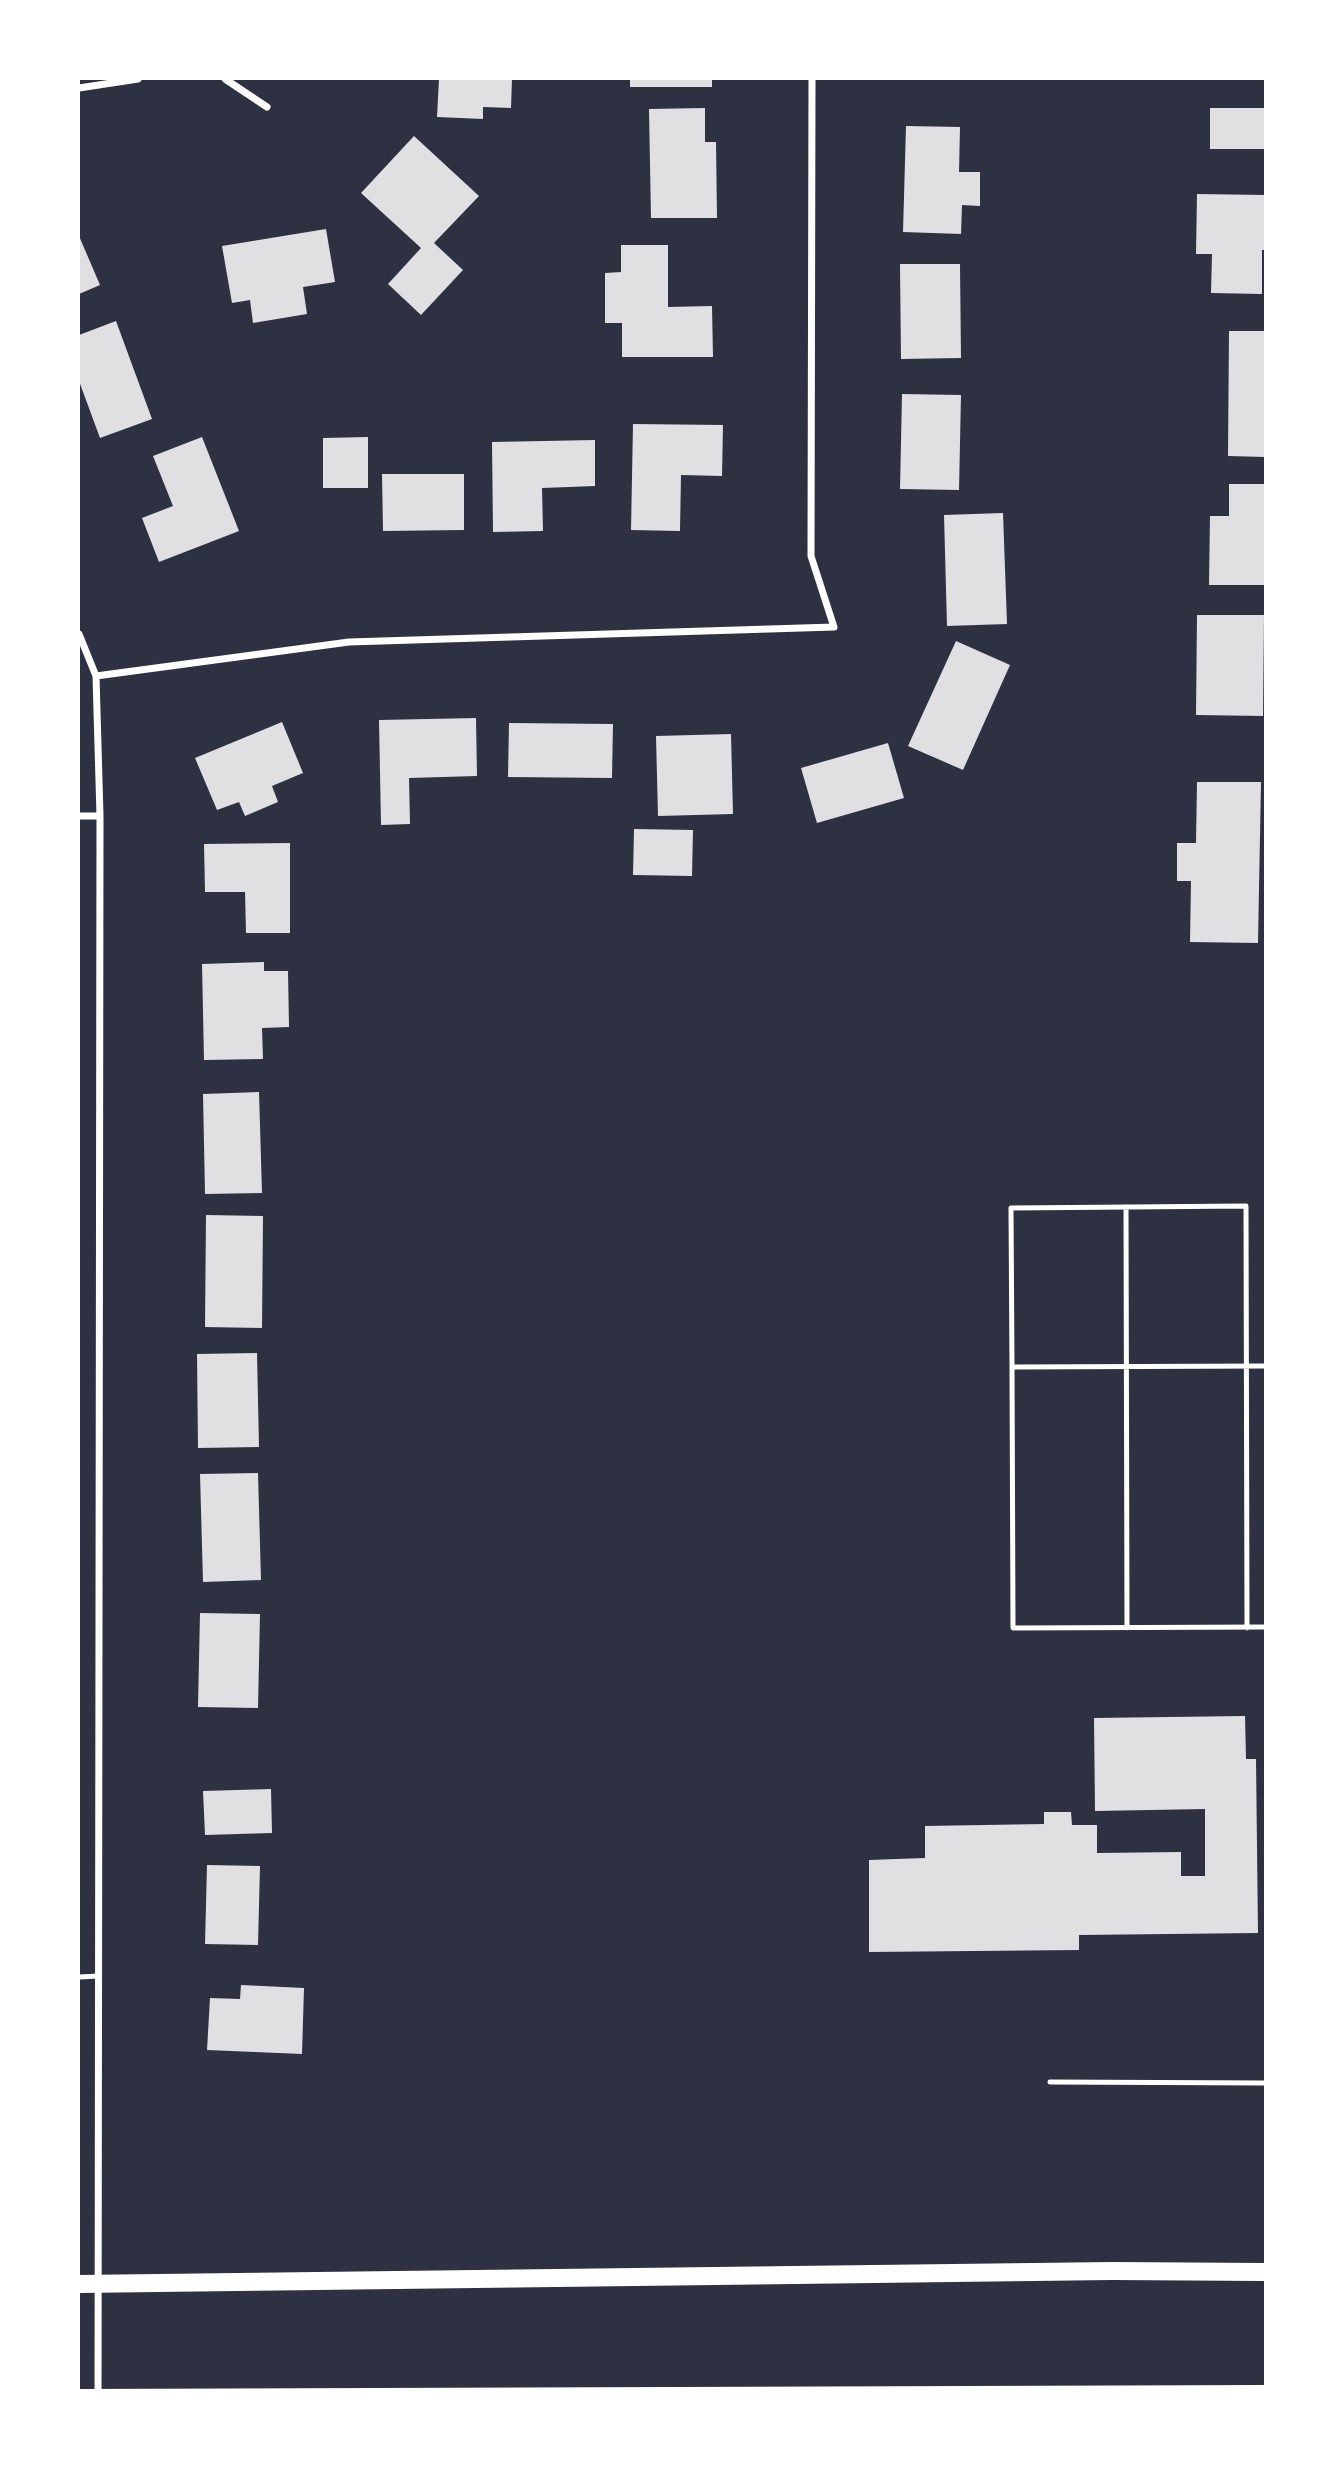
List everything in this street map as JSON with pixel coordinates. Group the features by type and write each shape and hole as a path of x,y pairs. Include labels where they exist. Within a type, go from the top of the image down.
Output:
{"main road":[{"path":"79,2284 1112,2271 1265,2272"},
{"path":"79,2398 1156,2398 1265,2394"}],"street":[{"path":"79,88 138,79"},
{"path":"225,79 267,107"},
{"path":"96,676 349,642 834,627 811,556 812,79"},
{"path":"79,634 96,676 100,816 98,2400"},
{"path":"79,816 100,816"}],"lane":[{"path":"1247,1628 1245,1206 1011,1208 1013,1628 1127,1628 1247,1628 1265,1628"},
{"path":"1126,1207 1127,1628"},
{"path":"1012,1367 1265,1366"},
{"path":"79,1977 99,1976"},
{"path":"1050,2082 1265,2083"}],"building":[{"path":"439,79 512,79 511,108 483,107 483,119 437,117"},
{"path":"630,79 712,79 712,87 630,87"},
{"path":"705,108 705,142 716,142 717,218 651,218 649,109"},
{"path":"1210,108 1264,108 1264,149 1210,149"},
{"path":"906,126 960,127 959,172 980,172 980,206 962,205 961,234 903,232"},
{"path":"414,136 479,196 434,243 463,270 421,315 388,284 421,248 361,193"},
{"path":"1197,194 1265,195 1262,294 1211,293 1212,254 1196,254"},
{"path":"326,229 335,282 303,287 307,314 253,323 250,300 232,303 222,246"},
{"path":"79,236 100,285 79,294"},
{"path":"621,245 668,245 668,307 712,306 713,357 622,357 622,323 605,323 605,273 621,272"},
{"path":"900,264 960,264 961,358 901,359"},
{"path":"116,321 152,419 100,438 79,381 79,335"},
{"path":"1229,331 1265,331 1265,457 1228,456"},
{"path":"902,394 961,395 959,490 900,489"},
{"path":"633,424 723,425 722,476 681,475 680,531 631,530"},
{"path":"202,437 239,531 159,562 142,518 173,506 153,456"},
{"path":"368,437 368,488 323,488 323,438"},
{"path":"595,440 595,486 542,488 543,531 493,532 492,442"},
{"path":"382,474 464,474 464,530 383,531"},
{"path":"1229,484 1265,484 1265,585 1209,585 1210,516 1229,516"},
{"path":"1003,513 1007,624 947,626 944,515"},
{"path":"1197,615 1264,615 1263,716 1196,715"},
{"path":"956,641 1010,665 963,770 908,746"},
{"path":"476,718 477,776 409,778 410,824 381,825 379,720"},
{"path":"282,722 303,773 272,786 278,802 245,816 239,802 217,810 195,758"},
{"path":"509,723 613,724 612,778 508,777"},
{"path":"731,734 733,814 658,816 656,736"},
{"path":"888,743 904,798 817,823 801,768"},
{"path":"1197,782 1261,782 1258,943 1190,942 1191,881 1177,881 1177,843 1196,843"},
{"path":"634,829 693,830 692,876 633,875"},
{"path":"290,843 290,933 246,933 245,892 205,892 204,844"},
{"path":"264,962 264,971 288,971 289,1027 262,1028 263,1059 204,1060 202,964"},
{"path":"259,1092 262,1193 205,1194 203,1094"},
{"path":"206,1215 263,1216 262,1328 205,1327"},
{"path":"257,1353 259,1447 198,1448 197,1354"},
{"path":"258,1473 261,1580 203,1582 200,1474"},
{"path":"200,1613 260,1614 258,1708 198,1707"},
{"path":"1245,1716 1246,1759 1256,1759 1258,1933 1079,1935 1079,1950 869,1952 869,1860 925,1858 925,1826 1044,1824 1044,1812 1071,1812 1072,1825 1097,1825 1097,1853 1181,1852 1181,1876 1205,1876 1205,1809 1095,1811 1094,1718"},
{"path":"271,1789 272,1833 205,1835 203,1791"},
{"path":"207,1865 260,1866 258,1945 205,1944"},
{"path":"241,1985 304,1988 302,2054 207,2050 210,1998 240,1999"}]}
